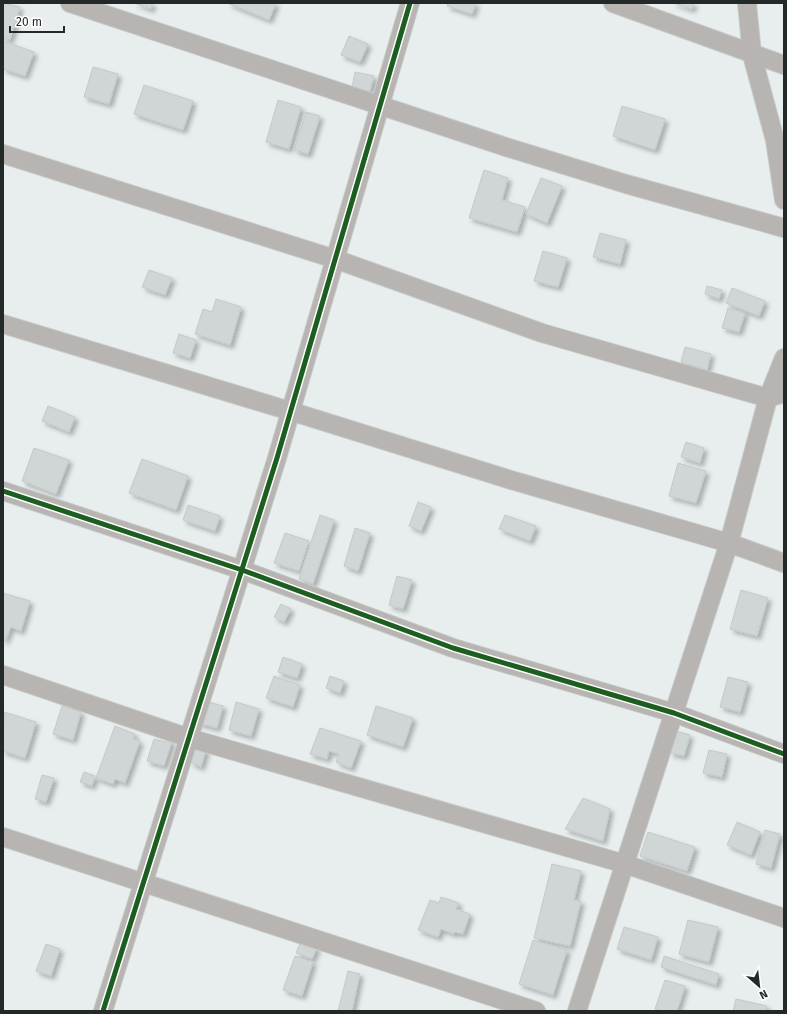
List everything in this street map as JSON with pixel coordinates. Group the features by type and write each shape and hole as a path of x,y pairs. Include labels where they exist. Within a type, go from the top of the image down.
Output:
{"street":[{"path":"70,3 588,173 784,228"},
{"path":"103,1011 242,570 410,3"},
{"path":"613,3 752,55 784,65"},
{"path":"747,3 752,55 774,140 784,200"},
{"path":"3,154 335,259 542,333 776,396"},
{"path":"3,324 290,411 510,480 729,543 784,563"},
{"path":"576,1011 776,396 784,358"},
{"path":"3,492 242,570 453,648 674,713 784,754"},
{"path":"3,675 189,738 625,864 784,918"},
{"path":"3,837 536,1011"}],"building":[{"path":"3,3 20,7 10,40 3,38"},
{"path":"134,3 153,3 151,9"},
{"path":"227,3 276,3 269,20"},
{"path":"448,3 476,3 472,14 447,6"},
{"path":"673,3 694,3 692,9"},
{"path":"349,36 368,44 360,62 341,55"},
{"path":"3,41 34,52 25,76 3,69"},
{"path":"93,67 118,74 109,104 84,97"},
{"path":"355,72 374,76 370,91 352,88"},
{"path":"144,85 193,101 183,130 134,114"},
{"path":"278,100 301,107 289,149 266,142"},
{"path":"622,106 665,119 655,150 613,136"},
{"path":"306,112 320,116 308,154 294,150"},
{"path":"484,170 508,178 502,200 525,207 517,232 469,218"},
{"path":"541,178 562,186 547,223 526,214"},
{"path":"600,233 626,240 620,264 593,257"},
{"path":"543,251 567,258 558,287 534,281"},
{"path":"149,270 172,278 165,295 142,287"},
{"path":"707,286 722,290 719,299 705,294"},
{"path":"732,288 765,301 759,316 726,303"},
{"path":"216,299 241,307 230,345 195,334 203,309 212,312"},
{"path":"728,308 745,313 739,332 722,328"},
{"path":"179,334 196,340 190,358 173,353"},
{"path":"685,347 711,354 707,370 681,362"},
{"path":"48,406 75,417 69,432 42,421"},
{"path":"686,442 704,448 700,463 681,457"},
{"path":"34,448 69,460 56,494 22,481"},
{"path":"142,459 188,476 176,510 129,493"},
{"path":"678,463 706,471 696,503 669,496"},
{"path":"418,502 431,507 421,531 409,526"},
{"path":"188,505 220,516 215,531 183,520"},
{"path":"320,515 334,520 313,584 299,579"},
{"path":"505,515 536,526 530,541 499,529"},
{"path":"355,528 370,533 358,571 344,566"},
{"path":"285,533 309,541 299,571 274,563"},
{"path":"397,576 412,580 403,609 389,605"},
{"path":"741,590 768,598 757,636 730,629"},
{"path":"3,593 30,601 21,631 11,627 5,641 3,640"},
{"path":"281,604 291,609 284,622 274,617"},
{"path":"283,657 302,664 297,678 278,672"},
{"path":"274,676 300,685 293,707 266,698"},
{"path":"330,676 344,681 340,693 326,688"},
{"path":"728,677 748,682 740,712 720,707"},
{"path":"205,701 223,706 217,728 198,723"},
{"path":"236,702 259,709 251,736 229,730"},
{"path":"62,706 81,712 73,740 53,734"},
{"path":"376,706 413,718 403,747 367,735"},
{"path":"4,712 36,722 25,758 3,751"},
{"path":"115,726 135,734 133,739 140,741 125,783 115,779 113,784 96,778"},
{"path":"320,728 361,741 351,768 336,762 339,754 329,751 327,759 310,754"},
{"path":"676,731 690,735 684,756 670,753"},
{"path":"154,739 165,742 166,739 172,741 164,766 147,761"},
{"path":"196,747 206,750 201,767 191,763"},
{"path":"709,750 727,754 722,777 703,773"},
{"path":"84,772 95,776 92,786 80,782"},
{"path":"42,775 54,778 46,802 35,799"},
{"path":"583,798 610,809 603,841 565,829"},
{"path":"737,822 760,832 751,855 727,845"},
{"path":"765,830 780,834 771,868 756,864"},
{"path":"648,832 695,847 687,871 640,856"},
{"path":"552,864 581,871 574,900 581,901 570,946 534,938"},
{"path":"441,897 459,903 456,909 470,914 463,934 455,932 454,934 441,929 438,937 418,930 430,900 439,903"},
{"path":"688,920 718,927 709,962 679,954"},
{"path":"624,927 658,937 651,960 617,949"},
{"path":"533,940 567,950 553,995 519,984"},
{"path":"301,941 317,948 312,959 296,953"},
{"path":"46,944 60,949 51,976 36,971"},
{"path":"295,956 313,962 302,996 283,990"},
{"path":"664,956 719,974 716,985 661,967"},
{"path":"348,971 360,974 352,1011 338,1011"},
{"path":"665,980 685,986 677,1011 662,1011 655,1009"},
{"path":"736,999 767,1006 766,1011 733,1011"}],"cycle path":[{"path":"103,1011 277,458 410,3"},
{"path":"3,491 242,570 453,648 674,713 784,754"}]}
